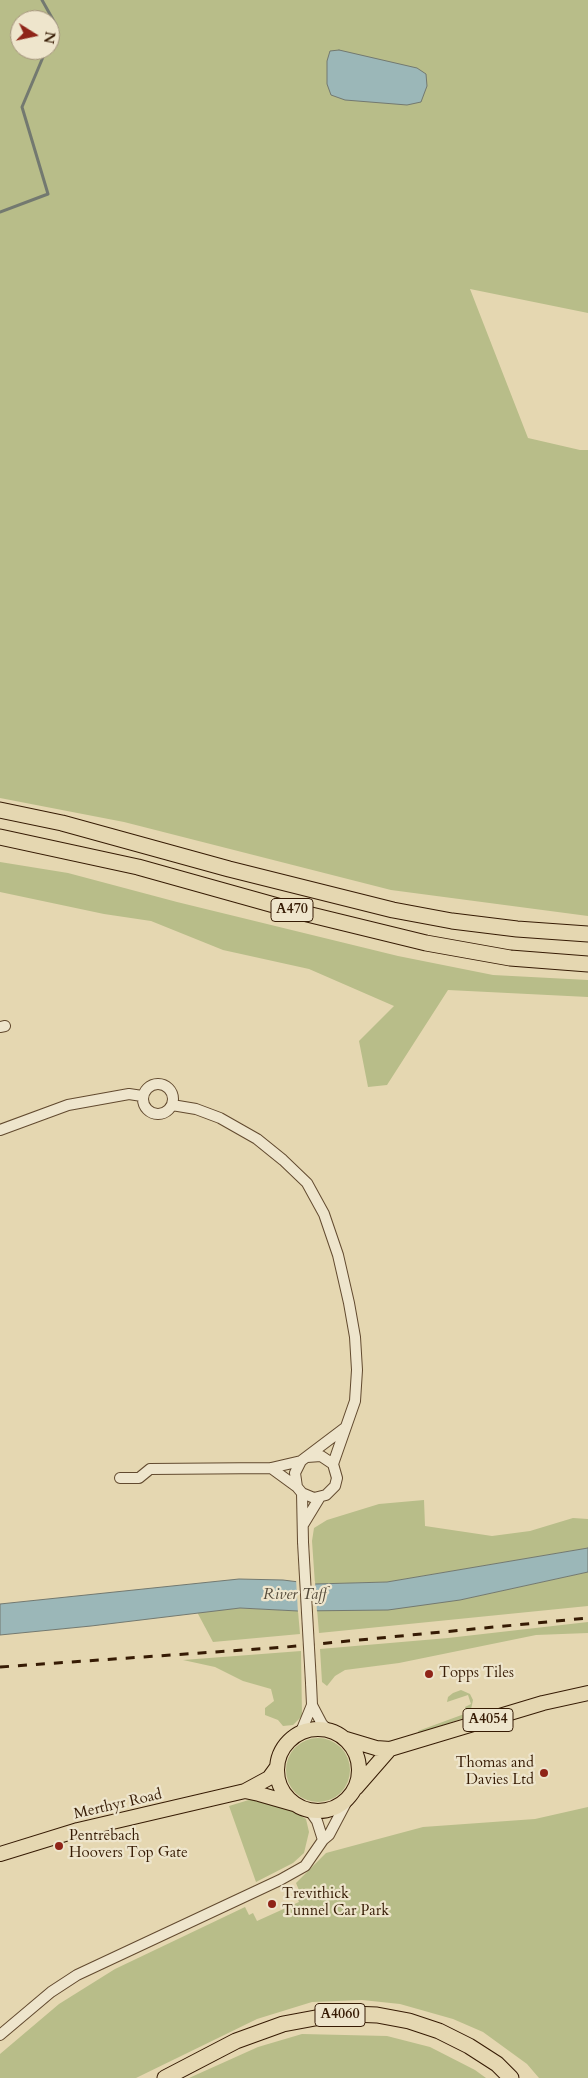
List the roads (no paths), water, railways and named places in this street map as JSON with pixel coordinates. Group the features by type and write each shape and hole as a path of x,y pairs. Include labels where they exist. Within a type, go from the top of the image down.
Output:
{"highway":[{"name":"A470","path":"0,810 62,823 230,869 393,910 452,921 588,934"},
{"name":"A470","path":"0,837 138,867 299,912 417,941 510,958 588,964"},
{"name":"A4060","path":"165,2078 236,2041 283,2024 326,2016 352,2014 377,2015 439,2031 469,2046 497,2064 512,2078"}],"main road":[{"name":"A4054","path":"346,1739 376,1748 390,1749 535,1705 587,1693"},
{"path":"351,1794 359,1776 359,1764 355,1752 346,1739 329,1731 309,1730 300,1734 285,1746 276,1773 283,1791 297,1805 310,1811 325,1811 337,1807 351,1794 390,1749"},
{"name":"Merthyr Road","path":"0,1854 78,1830 245,1791 269,1778 277,1767"},
{"name":"Merthyr Road","path":"245,1791 297,1805"}],"street":[{"path":"162,1084 170,1090 173,1100 172,1105 166,1113 161,1115 152,1114 144,1106 142,1096 144,1091 152,1085 162,1084"},
{"path":"0,1130 68,1105 129,1094 142,1096"},
{"path":"172,1105 196,1109 220,1118 257,1139 283,1160 307,1183 320,1206 338,1255 355,1337 357,1370 355,1393 347,1426 333,1464 337,1478 335,1486 326,1495 314,1498 299,1490 271,1468"},
{"path":"300,1734 312,1705 312,1683 302,1526 299,1490 295,1473 304,1459 347,1426"},
{"path":"120,1478 139,1478 150,1469 271,1468 321,1456 333,1464"},
{"path":"302,1526 320,1497"},
{"path":"312,1705 322,1724 329,1731"},
{"path":"0,2035 51,1992 77,1975 280,1880 304,1866 323,1840 329,1836 351,1794"},
{"path":"310,1811 317,1821 323,1840"}],"water":[{"path":"339,50 417,68 426,74 427,86 421,102 407,105 345,100 331,95 327,84 327,61 330,51"},
{"name":"River Taff","path":"588,1548 588,1572 460,1600 388,1610 298,1611 240,1608 0,1635 0,1604 239,1579 283,1580 315,1584 387,1582"}],"waterway":[{"path":"42,0 48,10"},
{"path":"0,212 48,194 22,107 42,60"}],"railway":[{"path":"0,1667 286,1647 588,1618"}],"place":[{"name":"Topps Tiles","path":"429,1674"},
{"name":"Thomas and Davies Ltd","path":"544,1773"},
{"name":"Pentrebach Hoovers Top Gate","path":"59,1846"},
{"name":"Trevithick Tunnel Car Park","path":"272,1904"}]}
